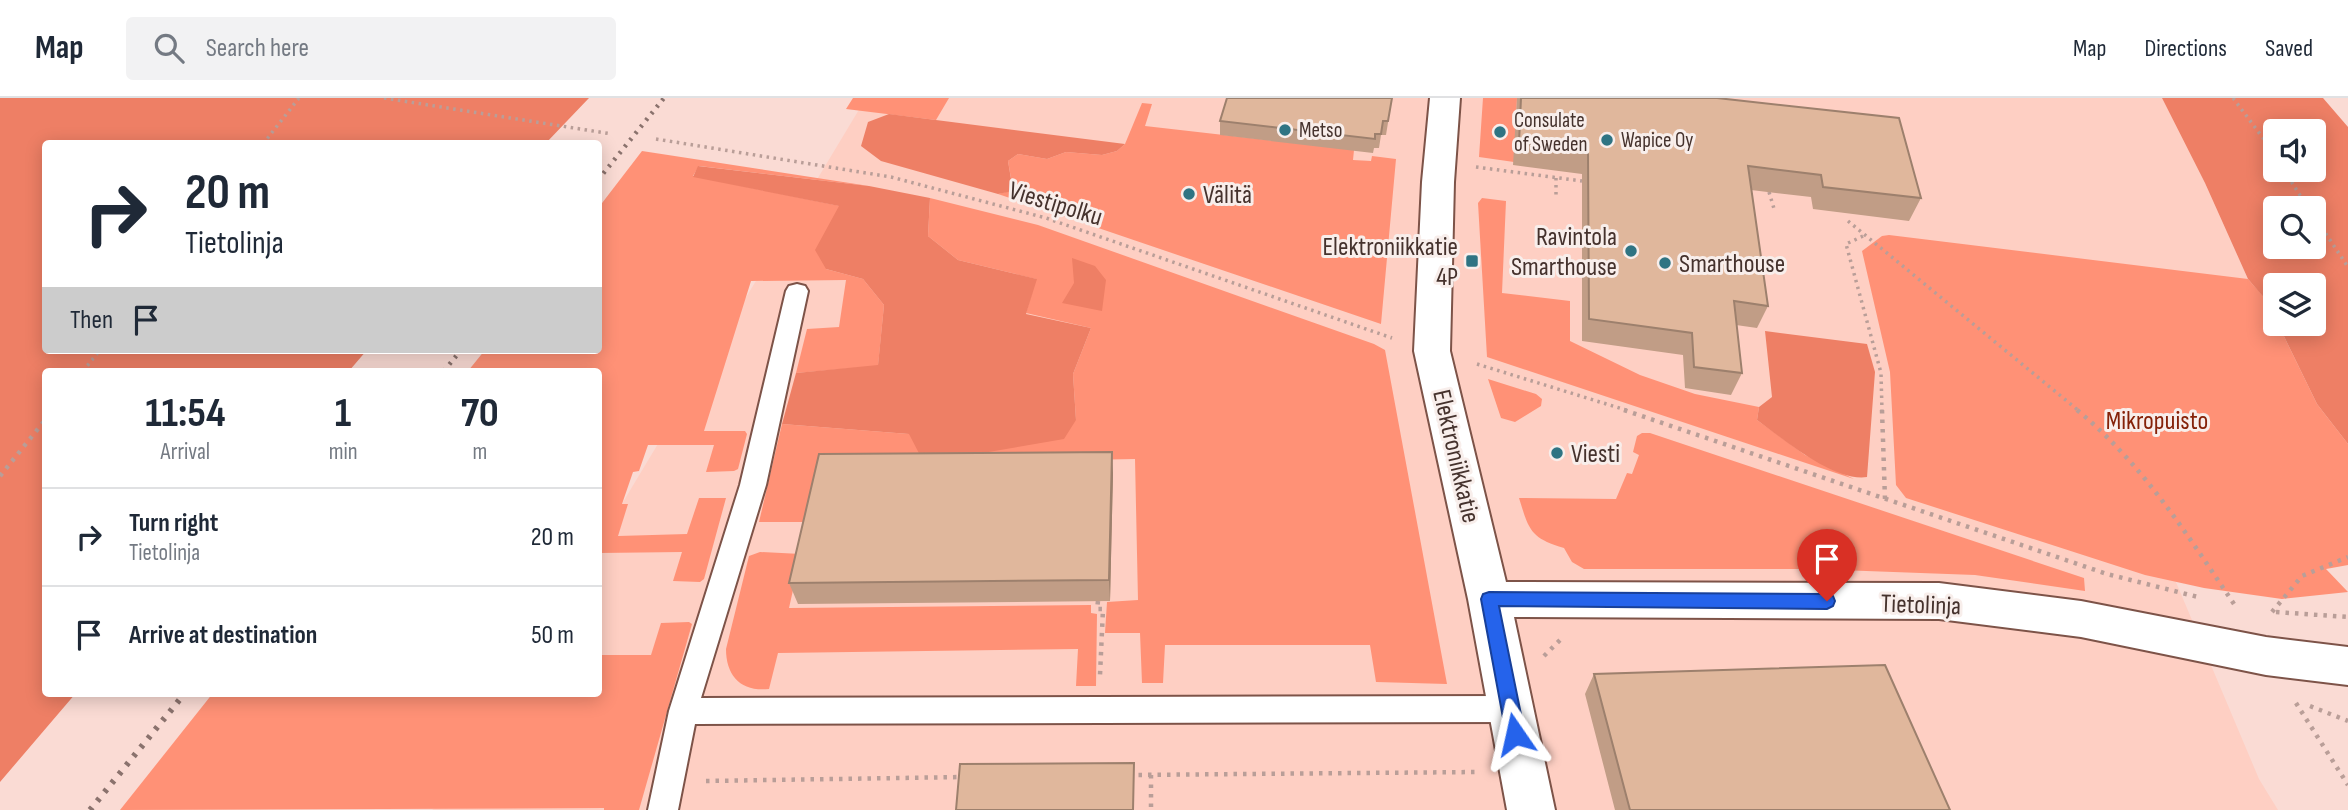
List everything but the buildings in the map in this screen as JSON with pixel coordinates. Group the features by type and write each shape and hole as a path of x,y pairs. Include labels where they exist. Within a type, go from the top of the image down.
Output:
{"street":[{"name":"Elektroniikkatie","path":"1445,98 1438,182 1432,351 1508,600 1510,709 1531,810"},
{"name":"Tietolinja","path":"1508,600 1939,601 2081,619 2266,656 2348,667"}],"lane":[{"path":"663,810 671,781 682,711 753,485 797,291"},
{"path":"682,711 1510,709"}],"path":[{"path":"266,140 299,98"},
{"path":"384,98 612,134"},
{"path":"2233,98 2263,138"},
{"name":"Viestipolku","path":"656,139 891,177 1046,218 1432,351"},
{"path":"1469,166 1582,181"},
{"path":"1556,178 1556,197"},
{"path":"1769,192 1775,212"},
{"path":"1848,221 2095,425 2153,488 2182,527 2266,656"},
{"path":"2326,234 2348,267"},
{"path":"1863,236 1846,244 1881,373 1885,499"},
{"path":"85,368 97,354"},
{"path":"1477,376 1475,364 1575,393 2107,574 2209,600"},
{"path":"0,476 42,424"},
{"path":"2272,611 2302,576 2348,557"},
{"path":"1508,600 1538,663 1559,640 1573,640"},
{"path":"1098,601 1097,610 1103,609 1099,711"},
{"path":"2222,603 2247,608"},
{"path":"2260,610 2348,617"},
{"path":"2348,721 2293,700 2348,785"},
{"path":"1124,775 1482,772"},
{"path":"1151,775 1151,810"},
{"path":"671,781 973,777"}],"shaded area":[{"path":"0,98 589,98 549,140 42,140 42,354 364,354 352,368 42,368 42,697 73,697 0,782"},
{"path":"866,98 2162,98 2205,183 2248,279 2052,288 2259,779 2278,810 432,810 592,697 602,697 602,537"},
{"path":"2162,98 2323,98 2348,127 2348,444 2317,404 2284,336 2326,336 2326,273 2263,273 2263,296 2248,279 2205,183"},
{"path":"889,114 1125,144 1117,151 1102,155 1066,152 1047,159 1018,154 1008,161 1013,191 998,194 881,161 861,146 868,122"},
{"path":"698,166 869,186 930,198 928,236 958,260 1037,279 1026,314 1091,328 1073,374 1076,420 1064,439 924,463 909,434 782,424 796,373 878,365 884,305 863,279 826,269 815,250 839,206 693,177"},
{"path":"1072,258 1095,266 1106,280 1102,311 1062,303 1074,283"},
{"path":"1765,331 1867,344 1875,372 1867,477 1840,473 1809,458 1757,420 1759,407 1772,397"}],"green space":[{"path":"853,98 949,98 936,120 846,109"},
{"path":"1483,98 1517,98 1514,162 1479,157"},
{"path":"1142,103 1152,104 1145,126 1354,150 1353,160 1371,161 1372,156 1396,159 1381,324 998,194 1013,190 1008,161 1018,154 1047,159 1066,152 1102,155 1117,151 1125,144"},
{"path":"642,151 869,186 699,166 693,176 840,206 826,269 863,279 884,305 878,366 796,373 807,329 839,327 846,280 751,281 704,431 745,431 747,434 738,469 706,472 714,445 648,445 639,471 633,472 622,504 628,504 618,536 687,534 699,498 726,498 704,579 700,582 673,581 682,552 602,553 602,368 470,368 482,354 602,354 602,203"},
{"path":"930,198 1038,225 1385,350 1447,684 1376,682 1370,645 1165,645 1163,683 1142,683 1140,633 1105,633 1107,602 1138,600 1135,459 924,463 810,522 759,522 782,424 909,434 1076,420 1073,374 1091,328 1026,313 1036,279 958,260 928,236"},
{"path":"1482,198 1506,201 1502,293 1570,301 1570,341 1640,375 1695,394 1759,407 1757,420 1805,455 1854,479 1487,357 1478,203"},
{"name":"Mikropuisto","path":"1882,236 2248,279 2263,297 2263,336 2284,336 2317,404 2348,444 2348,565 2326,569 2348,592 2282,599 2204,588 2145,575 1906,498 1896,485 1890,372 1862,251"},
{"path":"1488,379 1536,394 1542,399 1541,406 1515,422 1501,418"},
{"path":"1650,433 2084,578 2085,591 1975,575 1812,569 1584,569 1572,562 1564,548 1544,540 1532,531 1519,498 1616,499 1627,473 1632,474 1639,455 1633,452 1637,436"},
{"path":"760,552 801,554 789,608 1091,605 1091,613 1097,614 1096,686 1076,686 1078,649 778,653 769,689 750,688 732,674 726,649 749,556"},
{"path":"661,623 692,624 639,810 120,810 210,697 602,697 602,655 651,655"}],"railway":[{"path":"602,175 664,98"},
{"path":"446,368 458,354"},
{"path":"90,810 182,697"}],"place":[{"name":"Metso","path":"1285,130"},
{"name":"Consulate of Sweden","path":"1500,132"},
{"name":"Wapice Oy","path":"1607,140"},
{"name":"Välitä","path":"1189,194"},
{"name":"Ravintola Smarthouse","path":"1631,251"},
{"name":"Elektroniikkatie 4P","path":"1472,261"},
{"name":"Smarthouse","path":"1665,263"},
{"name":"Viesti","path":"1557,453"}],"route":[{"path":"1515,734 1489,599 1827,601"}]}
